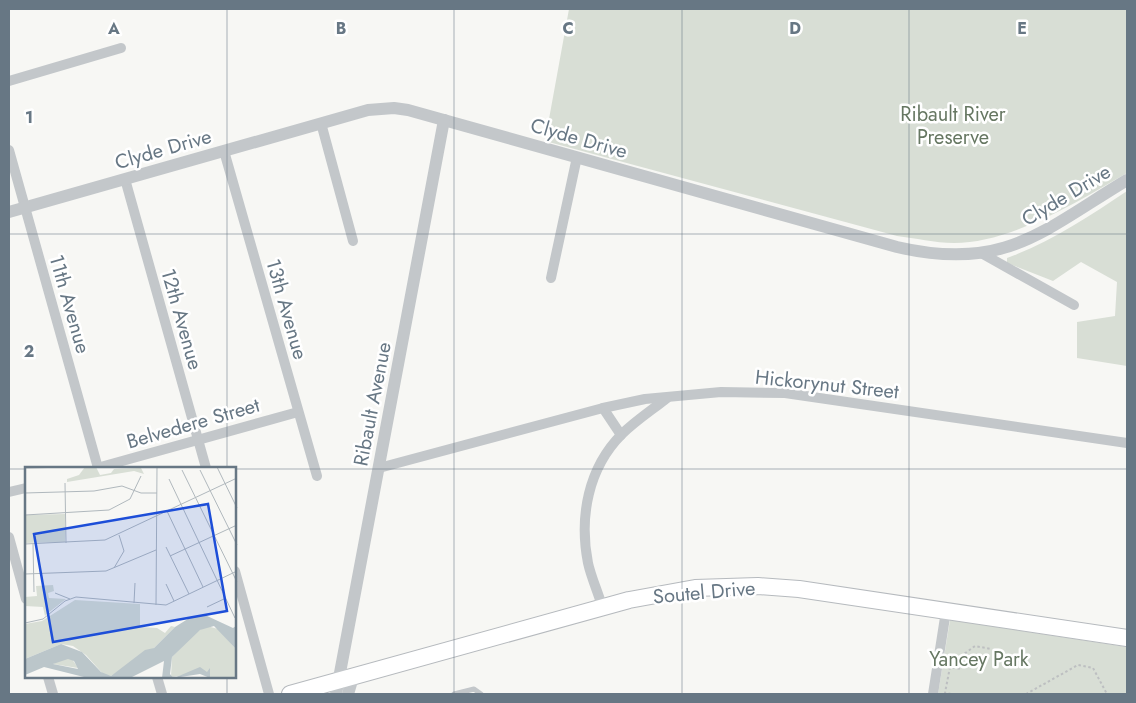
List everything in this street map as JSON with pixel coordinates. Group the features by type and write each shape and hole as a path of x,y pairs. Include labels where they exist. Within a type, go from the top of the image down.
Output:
{"main road":[{"name":"Soutel Drive","path":"290,694 336,688 353,677 602,606 695,588 758,586 799,589 1127,638"}],"street":[{"path":"9,80 121,48"},
{"name":"Clyde Drive","path":"9,212 321,123 382,108 408,110 897,247 944,255 981,253 1003,249 1040,235 1127,180"},
{"name":"Ribault Avenue","path":"336,688 342,666 444,120"},
{"path":"321,123 354,241"},
{"name":"11th Avenue","path":"9,150 98,467"},
{"name":"13th Avenue","path":"224,151 316,476"},
{"path":"551,278 577,157"},
{"name":"12th Avenue","path":"125,179 206,467"},
{"path":"981,253 1074,305"},
{"name":"Hickorynut Street","path":"379,468 603,408 645,399 721,392 786,393 1127,443"},
{"path":"602,606 588,565 585,544 587,497 604,458 621,435 668,398"},
{"path":"603,408 621,435"},
{"name":"Belvedere Street","path":"101,467 298,412"},
{"path":"9,492 25,488"},
{"path":"9,537 25,595"},
{"path":"236,575 269,694"},
{"path":"933,694 946,611"},
{"path":"348,694 353,677"},
{"path":"48,678 53,694"},
{"path":"157,678 162,694"}],"lane":[{"path":"454,694 474,688 481,694"}],"path":[{"path":"951,694 945,693 950,667 961,669 964,654 974,646 991,649"},
{"path":"1026,694 1078,665 1093,668 1107,694"}],"green space":[{"name":"Ribault River Preserve","path":"569,9 1127,9 1127,173 1088,196 1021,228 976,241 947,243 897,236 545,141"},
{"path":"1127,191 1127,366 1077,358 1077,322 1115,316 1117,282 1081,262 1053,281 1007,263 1007,258 1054,237"},
{"name":"Yancey Park","path":"950,620 1127,647 1127,694 938,694"}]}
